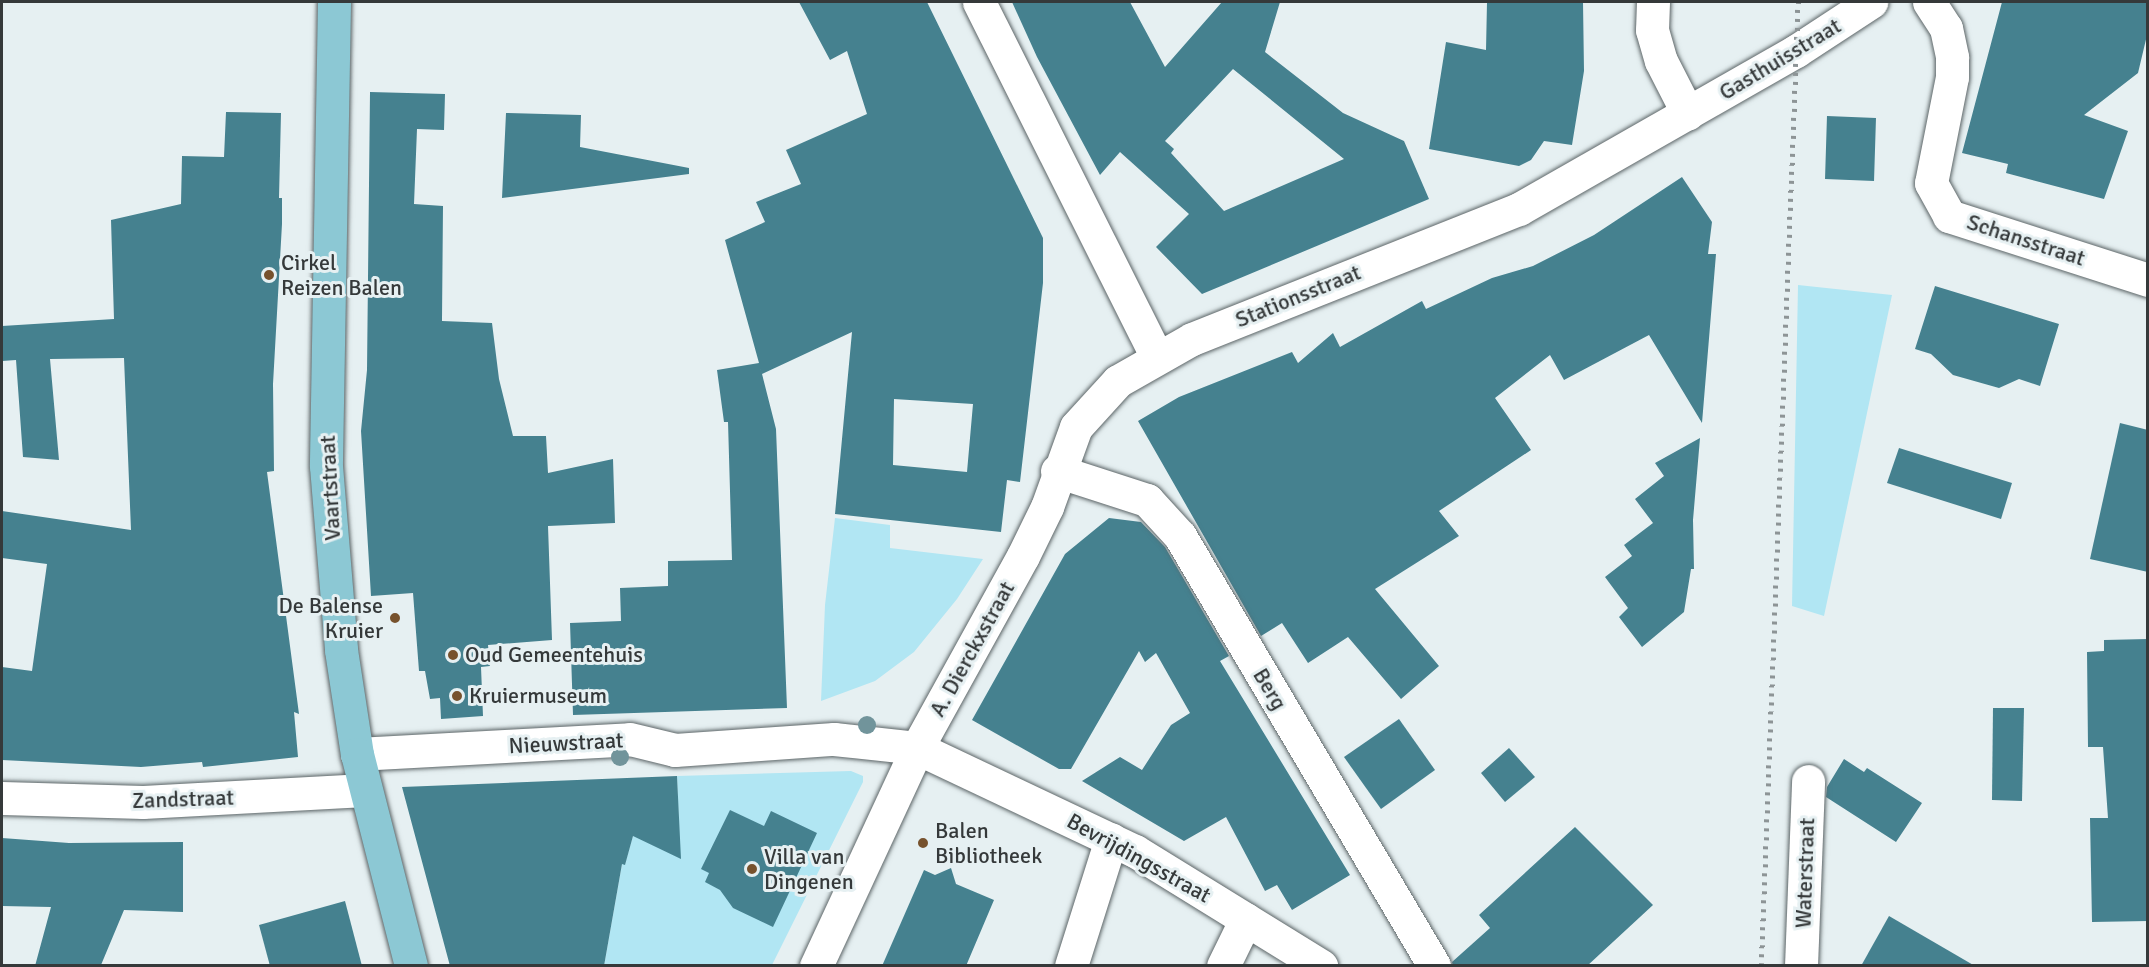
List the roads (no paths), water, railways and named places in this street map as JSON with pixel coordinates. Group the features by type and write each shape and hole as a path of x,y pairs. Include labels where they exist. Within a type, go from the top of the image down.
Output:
{"main road":[{"name":"Vaartstraat","path":"334,2 326,466 341,650 357,754 411,966"}],"street":[{"path":"979,2 1157,357"},
{"path":"1653,2 1652,30 1661,61 1688,114"},
{"name":"Gasthuisstraat","path":"1688,114 1871,2"},
{"name":"Schansstraat","path":"1929,2 1946,28 1952,57 1952,77 1930,183 1949,216 2148,280"},
{"name":"Stationsstraat","path":"1157,357 1192,339 1519,209 1688,114"},
{"name":"A. Dierckxstraat","path":"816,966 917,748 1023,556 1047,507 1057,471 1076,427 1097,401 1118,381 1157,357"},
{"name":"Berg","path":"1057,471 1147,500 1180,536 1434,966"},
{"name":"Nieuwstraat","path":"357,754 630,739 675,750 834,739 917,748"},
{"name":"Bevrijdingsstraat","path":"917,748 1111,839 1321,966"},
{"name":"Waterstraat","path":"1801,966 1808,781"},
{"name":"Zandstraat","path":"2,798 143,802 365,789"},
{"path":"1071,966 1111,839"},
{"path":"1223,966 1246,920"}],"railway":[{"path":"1761,966 1798,2"}],"place":[{"name":"Cirkel Reizen Balen","path":"269,275"},
{"name":"De Balense Kruier","path":"395,618"},
{"name":"Oud Gemeentehuis","path":"453,655"},
{"name":"Kruiermuseum","path":"457,696"},
{"name":"Balen Bibliotheek","path":"923,843"},
{"name":"Villa van Dingenen","path":"752,869"}]}
